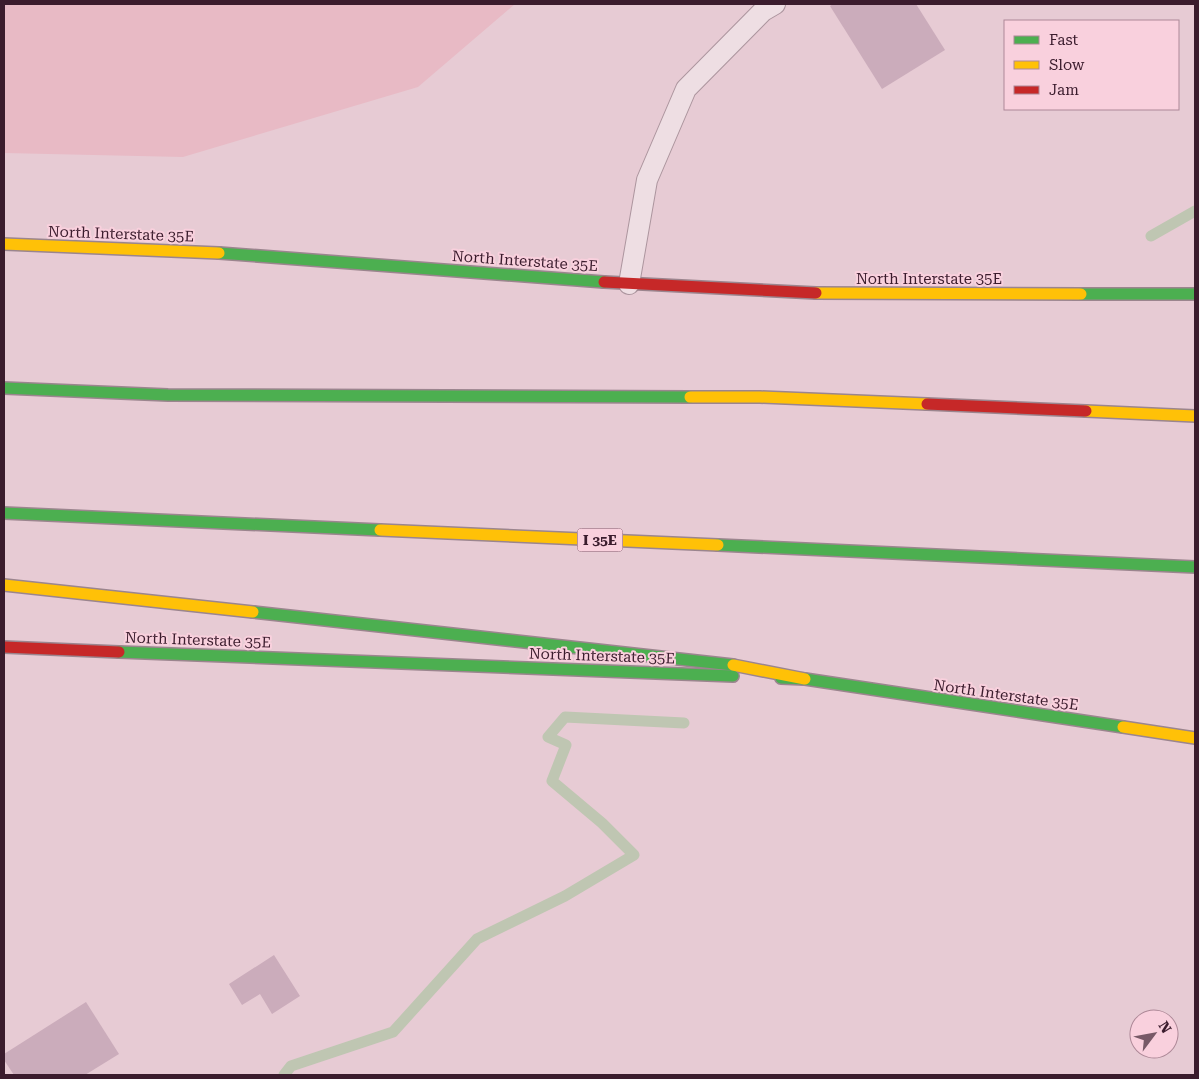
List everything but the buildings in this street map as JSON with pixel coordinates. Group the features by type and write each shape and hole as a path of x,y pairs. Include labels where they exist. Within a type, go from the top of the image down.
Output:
{"main road":[{"name":"North Interstate 35E","path":"4,244 242,254 629,284 854,295 1195,294"},
{"path":"4,388 168,395 760,397 1195,416"},
{"name":"I 35E","path":"4,513 1195,567"},
{"path":"4,585 716,663 805,679"},
{"name":"North Interstate 35E","path":"4,647 805,679 1195,738"}],"lane":[{"path":"629,284 647,180 686,89 763,11 775,4"}],"shaded area":[{"path":"4,4 515,4 418,87 183,157 4,153"}],"waterway":[{"path":"1151,236 1195,211"},
{"path":"284,1075 291,1066 393,1032 477,939 565,896 634,855 602,823 552,781 566,745 548,737 565,717 684,723"}],"traffic: fast":[{"path":"219,253 604,282"},
{"path":"1081,294 1195,294"},
{"path":"4,388 168,395 690,397"},
{"path":"4,513 380,530"},
{"path":"718,545 1195,567"},
{"path":"253,612 733,665"},
{"path":"119,652 733,676"},
{"path":"781,678 805,679 1123,727"}],"traffic: slow":[{"path":"4,244 219,253"},
{"path":"816,293 1081,294"},
{"path":"690,397 760,397 927,404"},
{"path":"1086,411 1195,416"},
{"path":"380,530 718,545"},
{"path":"4,585 253,612"},
{"path":"733,665 805,679"},
{"path":"1123,727 1195,738"}],"traffic: jam":[{"path":"604,282 816,293"},
{"path":"927,404 1086,411"},
{"path":"4,647 119,652"}]}
